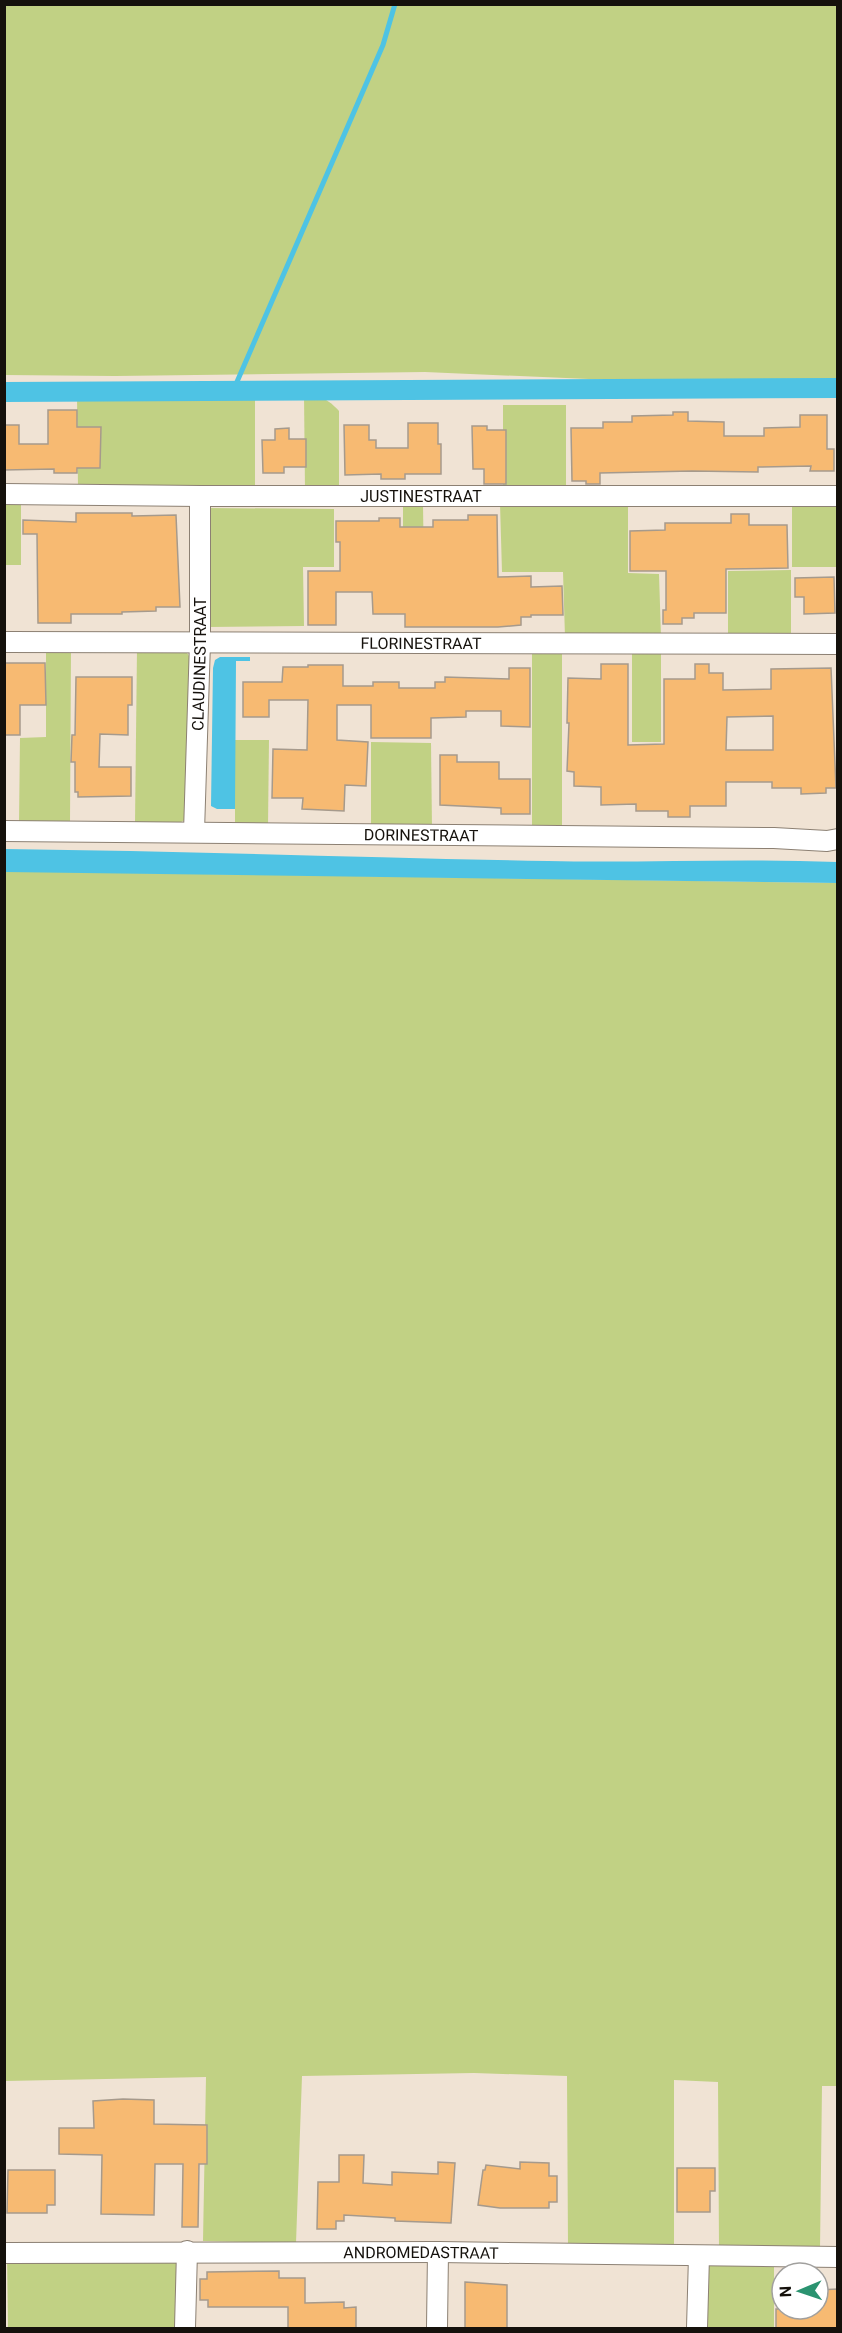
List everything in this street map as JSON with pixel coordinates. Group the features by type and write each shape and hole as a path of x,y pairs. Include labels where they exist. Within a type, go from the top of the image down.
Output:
{"street":[{"name":"JUSTINESTRAAT","path":"4,494 837,496"},
{"name":"CLAUDINESTRAAT","path":"194,832 200,642 200,496"},
{"name":"FLORINESTRAAT","path":"4,642 837,644"},
{"name":"DORINESTRAAT","path":"4,831 774,838 827,841 837,839"},
{"path":"185,2328 187,2251"},
{"name":"ANDROMEDASTRAAT","path":"4,2253 438,2252 837,2258"},
{"path":"437,2328 438,2252"},
{"path":"697,2328 699,2256"}],"green space":[{"path":"5,4 837,5 837,379 589,379 425,372 5,375"},
{"path":"304,395 324,399 339,411 339,490 305,490"},
{"path":"77,396 255,397 255,489 78,488"},
{"path":"503,405 566,405 566,491 503,491"},
{"path":"5,499 21,499 21,565 5,565"},
{"path":"500,503 628,504 628,573 659,574 661,637 565,637 563,572 502,572"},
{"path":"403,506 423,506 424,570 403,570"},
{"path":"792,506 837,506 837,567 792,567"},
{"path":"208,508 334,509 334,567 303,567 304,626 208,627"},
{"path":"791,570 791,637 728,637 728,571"},
{"path":"46,649 71,649 70,824 19,824 20,738 46,737"},
{"path":"137,649 183,650 188,654 192,663 187,819 177,824 135,823"},
{"path":"532,651 562,651 562,828 532,828"},
{"path":"632,652 661,652 661,742 632,742"},
{"path":"235,740 269,740 268,826 235,826"},
{"path":"371,742 431,743 432,828 371,828"},
{"path":"4,871 837,883 838,2086 822,2086 820,2249 719,2247 718,2082 674,2080 674,2249 568,2247 567,2076 474,2073 302,2076 296,2243 203,2241 206,2077 5,2081"},
{"path":"7,2253 178,2262 181,2328 8,2328"},
{"path":"770,2264 770,2321 774,2321 774,2328 704,2328 706,2268 711,2265"}],"water":[{"path":"220,657 250,657 250,661 236,661 235,809 217,809 211,806 213,668 215,660"},
{"path":"5,849 548,861 837,862 838,883 5,872"}],"building":[{"path":"48,410 77,410 77,427 101,427 100,468 77,468 77,473 54,473 54,469 4,470 4,425 19,425 19,444 48,444"},
{"path":"673,412 688,412 688,421 724,422 724,436 764,436 764,428 800,427 800,415 827,415 827,449 834,449 834,471 810,471 811,466 758,467 758,472 600,473 600,484 572,481 571,428 603,428 603,422 632,422 632,416 673,415"},
{"path":"408,423 438,423 441,474 405,474 405,479 381,479 381,474 345,475 344,425 369,425 369,440 376,440 376,448 408,448"},
{"path":"472,426 487,426 487,430 506,430 506,484 484,484 484,469 473,469"},
{"path":"289,428 289,439 306,439 306,467 284,467 284,473 263,473 262,440 275,440 275,429"},
{"path":"76,513 132,513 132,516 176,515 180,607 156,607 156,611 122,612 122,614 71,614 71,623 38,623 37,534 23,534 23,520 76,522"},
{"path":"731,514 749,514 749,525 787,525 788,568 726,569 726,613 694,613 694,618 682,618 682,624 663,624 663,610 666,610 666,571 630,571 630,531 665,530 665,523 731,523"},
{"path":"468,515 497,515 498,577 531,576 531,587 562,586 563,615 531,615 531,617 521,617 521,625 498,627 405,627 405,614 373,614 372,592 336,592 336,625 308,625 308,571 340,571 340,542 336,542 336,521 379,521 379,518 400,518 400,527 433,527 433,520 468,520"},
{"path":"834,577 835,613 804,614 804,597 795,597 795,578"},
{"path":"4,663 45,663 46,705 20,705 20,735 4,735"},
{"path":"601,664 628,664 628,745 664,744 664,679 695,679 695,664 709,664 709,673 723,673 723,690 771,689 771,669 831,668 836,788 826,788 826,793 801,794 801,788 772,788 772,782 726,782 726,806 690,806 690,817 668,817 668,811 636,811 636,804 601,805 601,787 574,786 574,772 567,771 569,723 567,723 568,678 601,679","holes":["773,716 773,750 726,750 727,717"]},
{"path":"308,665 343,665 343,686 373,686 373,682 399,682 399,688 435,688 435,682 445,682 445,677 509,679 509,668 530,668 530,727 501,726 501,711 466,711 466,717 431,718 431,738 371,738 371,705 337,705 337,740 368,742 366,786 345,785 344,811 302,809 303,798 272,798 273,749 307,750 308,700 269,700 269,717 243,717 243,682 282,682 283,667 308,667"},
{"path":"76,677 132,677 132,705 128,705 128,735 100,734 99,767 131,767 131,796 78,797 78,792 75,792 75,762 71,762 72,735 75,735"},
{"path":"440,755 457,755 457,762 499,762 499,779 530,779 530,814 501,814 501,808 440,805"},
{"path":"154,2100 154,2124 207,2125 207,2164 199,2164 198,2227 182,2227 183,2164 155,2164 154,2215 101,2214 102,2155 59,2154 59,2128 94,2128 93,2101"},
{"path":"339,2155 364,2155 363,2183 392,2185 392,2172 438,2174 438,2162 455,2163 451,2223 395,2221 395,2218 344,2215 344,2221 336,2221 336,2229 317,2229 318,2182 339,2182"},
{"path":"520,2162 549,2163 549,2176 557,2176 557,2202 549,2202 549,2208 500,2208 478,2205 483,2170 486,2165 520,2169"},
{"path":"677,2168 715,2168 715,2191 710,2191 710,2212 677,2212"},
{"path":"8,2170 55,2170 55,2205 47,2205 47,2213 7,2213"},
{"path":"279,2271 279,2278 305,2278 305,2303 344,2302 344,2308 356,2307 356,2328 288,2328 288,2307 208,2307 208,2300 200,2300 200,2279 207,2279 207,2272"},
{"path":"465,2282 507,2285 507,2328 465,2328"},
{"path":"830,2289 837,2289 837,2328 776,2328 776,2321 830,2321"}],"waterway":[{"path":"233,391 383,45 395,4"},
{"path":"4,392 838,388"}]}
